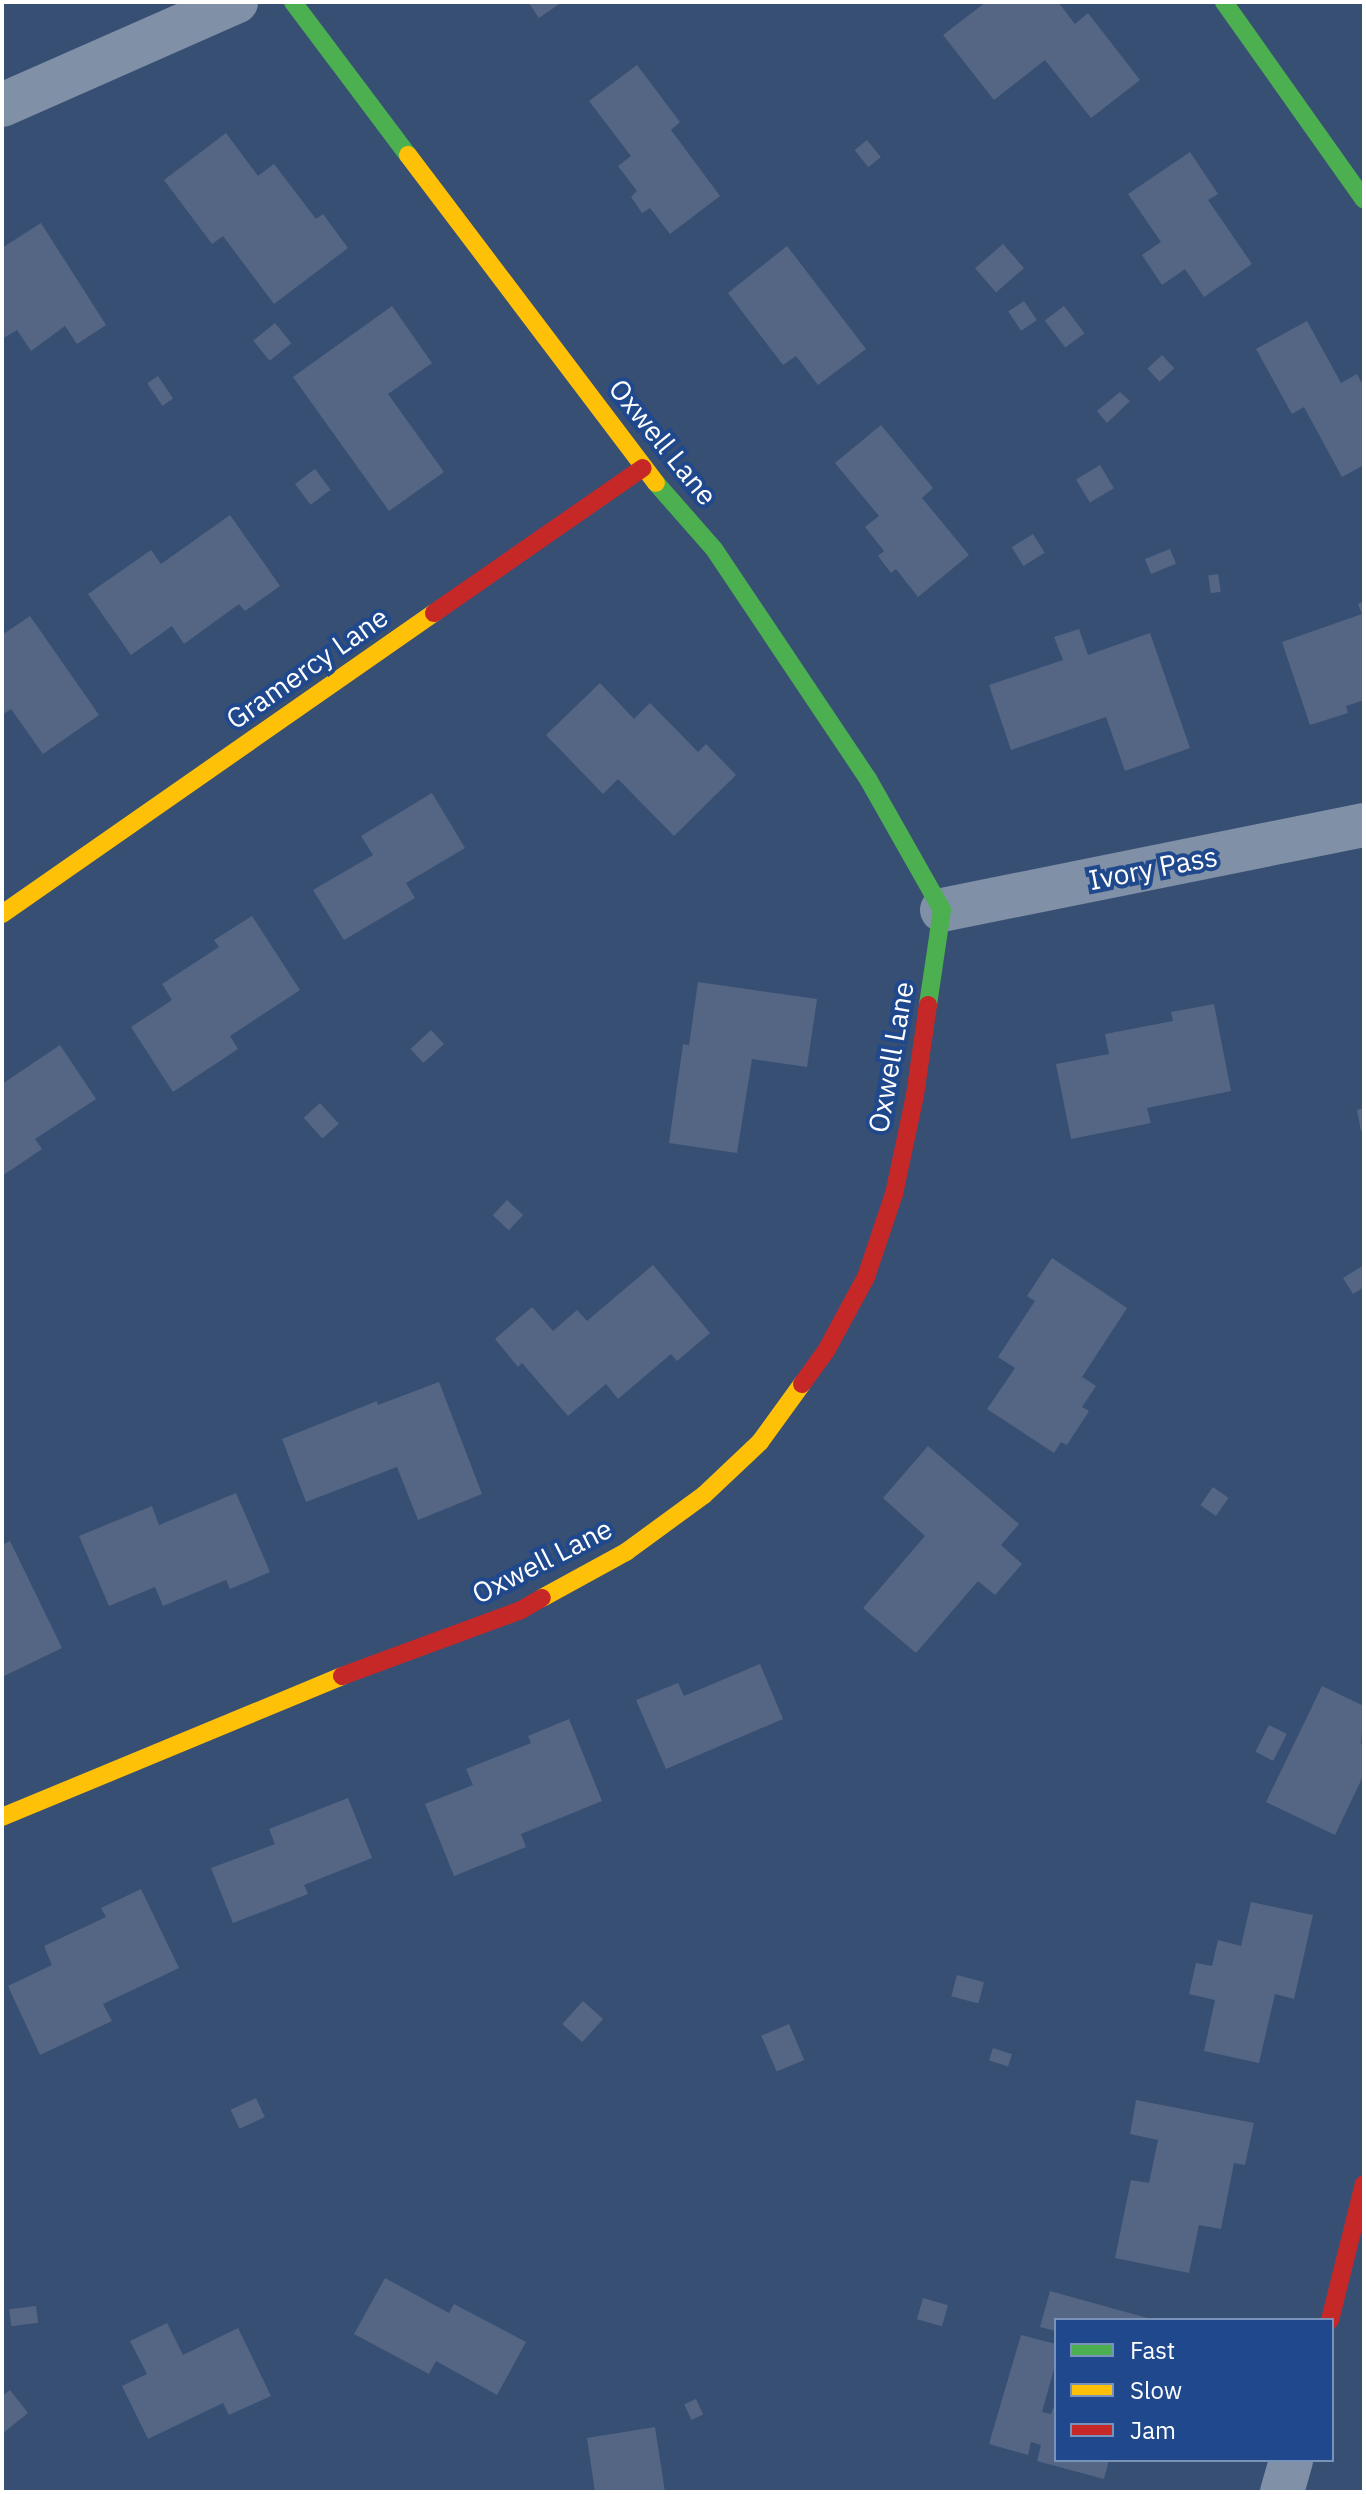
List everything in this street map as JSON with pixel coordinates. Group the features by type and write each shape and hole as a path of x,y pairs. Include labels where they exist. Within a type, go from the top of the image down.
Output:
{"street":[{"path":"2,105 236,2"},
{"name":"Oxwell Lane","path":"2,1817 298,1693 521,1610 626,1552 704,1495 749,1453 826,1351 866,1277 894,1194 915,1095 942,910 868,779 714,549 643,468 293,2"},
{"path":"1224,2 1364,200"},
{"name":"Gramercy Lane","path":"2,914 643,468"},
{"name":"Ivory Pass","path":"942,910 1364,825"},
{"path":"1330,2318 1364,2184"},
{"path":"1282,2492 1290,2462"}],"building":[{"path":"528,2 562,2 539,18"},
{"path":"986,2 1058,2 1075,24 1088,13 1140,80 1091,118 1045,60 994,100 943,35"},
{"path":"637,65 680,122 671,130 720,196 670,234 650,208 642,213 631,197 637,191 618,166 631,156 589,101"},
{"path":"226,133 258,176 274,164 316,219 323,214 348,248 274,304 223,236 212,244 164,180"},
{"path":"867,140 881,157 868,167 855,150"},
{"path":"1190,152 1218,194 1208,200 1252,264 1204,297 1185,269 1162,285 1142,255 1161,242 1128,194"},
{"path":"41,223 106,325 77,344 65,326 31,351 17,330 2,339 2,248"},
{"path":"1003,244 1024,268 996,292 975,268"},
{"path":"787,246 866,349 818,385 796,356 783,365 728,293"},
{"path":"1024,301 1037,320 1021,331 1008,312"},
{"path":"392,306 432,363 388,394 444,472 389,511 293,377"},
{"path":"1064,306 1084,333 1065,348 1045,320"},
{"path":"1307,321 1341,383 1357,374 1364,387 1364,465 1342,477 1304,407 1292,414 1256,349"},
{"path":"275,323 291,343 270,361 253,341"},
{"path":"1162,355 1174,368 1160,382 1147,369"},
{"path":"158,376 173,398 162,406 147,383"},
{"path":"1120,392 1130,401 1107,423 1097,411"},
{"path":"881,425 933,488 922,498 969,555 918,597 896,569 891,573 878,556 884,551 865,527 879,516 835,463"},
{"path":"1100,465 1114,488 1090,503 1076,479"},
{"path":"315,469 331,490 311,505 295,484"},
{"path":"230,515 280,586 245,611 239,604 184,644 172,626 131,655 88,594 151,550 161,564"},
{"path":"1033,534 1045,553 1023,566 1012,547"},
{"path":"1170,549 1176,564 1151,574 1145,559"},
{"path":"1218,574 1221,592 1211,593 1208,576"},
{"path":"1364,601 1364,700 1346,706 1348,713 1310,725 1282,642 1362,614 1358,604"},
{"path":"30,616 99,715 43,754 11,709 2,715 2,635"},
{"path":"1079,629 1088,655 1150,633 1190,748 1125,771 1106,717 1011,750 989,685 1063,660 1054,637"},
{"path":"600,683 634,719 650,703 698,752 706,744 736,775 674,836 618,779 603,794 546,735"},
{"path":"432,793 465,848 406,883 415,898 344,940 313,890 373,855 361,836"},
{"path":"252,916 300,990 230,1036 238,1049 173,1092 131,1027 172,1000 162,984 219,947 214,940"},
{"path":"698,982 817,999 807,1067 752,1059 737,1153 669,1143 683,1044 689,1045"},
{"path":"1214,1004 1231,1091 1147,1108 1151,1123 1071,1139 1056,1064 1109,1054 1105,1034 1173,1021 1171,1012"},
{"path":"431,1030 444,1044 423,1063 411,1049"},
{"path":"60,1045 96,1099 35,1139 42,1149 2,1176 2,1084"},
{"path":"320,1103 339,1124 322,1139 304,1118"},
{"path":"1364,1108 1364,1130 1361,1131 1357,1110"},
{"path":"507,1200 523,1215 509,1230 493,1215"},
{"path":"1052,1258 1127,1308 1082,1377 1096,1386 1082,1407 1089,1411 1067,1445 1061,1442 1054,1453 987,1409 1015,1368 998,1357 1035,1301 1027,1296"},
{"path":"653,1265 710,1333 677,1361 671,1354 618,1399 606,1384 568,1416 522,1363 518,1367 495,1339 532,1307 553,1331 577,1310 587,1321"},
{"path":"1364,1265 1364,1287 1353,1294 1343,1278"},
{"path":"439,1382 482,1494 418,1520 397,1467 306,1502 282,1439 377,1401 378,1405"},
{"path":"928,1446 1019,1524 1001,1545 1022,1564 995,1595 978,1581 916,1653 863,1608 925,1536 883,1498"},
{"path":"1213,1487 1229,1498 1216,1516 1200,1505"},
{"path":"236,1493 270,1572 230,1589 226,1580 163,1606 155,1587 109,1606 79,1536 152,1506 159,1525"},
{"path":"10,1541 62,1648 2,1677 2,1545"},
{"path":"760,1664 783,1719 666,1769 636,1700 678,1683 684,1696"},
{"path":"1322,1686 1364,1706 1361,1744 1364,1746 1364,1774 1335,1835 1266,1802"},
{"path":"569,1719 602,1801 521,1834 526,1847 454,1876 425,1804 473,1785 466,1769 531,1743 528,1736"},
{"path":"1269,1725 1287,1734 1273,1761 1255,1752"},
{"path":"348,1798 372,1858 304,1885 308,1894 233,1923 211,1868 275,1844 269,1829"},
{"path":"141,1889 179,1968 103,2004 112,2021 40,2055 8,1986 52,1965 44,1946 106,1917 101,1908"},
{"path":"1251,1902 1313,1915 1294,1999 1275,1994 1259,2063 1204,2051 1215,2000 1189,1994 1196,1963 1212,1966 1218,1940 1241,1946"},
{"path":"957,1975 984,1982 978,2003 951,1996"},
{"path":"583,2001 603,2019 582,2042 562,2024"},
{"path":"789,2024 804,2060 777,2072 761,2036"},
{"path":"993,2048 1012,2054 1008,2067 989,2060"},
{"path":"256,2098 265,2117 239,2129 231,2110"},
{"path":"1136,2100 1254,2123 1245,2165 1234,2163 1221,2229 1199,2225 1189,2273 1115,2258 1131,2180 1149,2183 1158,2140 1130,2134"},
{"path":"385,2278 449,2313 454,2304 526,2342 497,2395 436,2361 429,2374 354,2334"},
{"path":"1050,2291 1147,2318 1054,2318 1054,2330 1040,2327"},
{"path":"923,2298 948,2305 942,2326 917,2319"},
{"path":"36,2306 38,2323 11,2326 9,2309"},
{"path":"167,2323 183,2355 238,2328 271,2396 229,2415 223,2403 148,2439 122,2386 147,2374 130,2341"},
{"path":"1021,2335 1054,2343 1054,2369 1042,2412 1051,2414 1054,2406 1054,2462 1108,2462 1104,2479 1037,2461 1041,2445 1031,2442 1028,2455 989,2444"},
{"path":"10,2390 28,2413 2,2434 2,2396"},
{"path":"696,2399 703,2414 691,2420 684,2404"},
{"path":"655,2427 665,2492 595,2492 587,2438"}],"traffic: fast":[{"path":"293,2 408,155"},
{"path":"1224,2 1364,200"},
{"path":"656,483 714,549 868,779 942,910 928,1005"}],"traffic: slow":[{"path":"408,155 656,483"},
{"path":"2,914 434,613"},
{"path":"542,1598 626,1552 704,1495 760,1442 802,1384"},
{"path":"2,1817 342,1676"}],"traffic: jam":[{"path":"434,613 643,468"},
{"path":"802,1384 826,1351 866,1277 894,1194 915,1095 928,1005"},
{"path":"342,1676 521,1610 542,1598"},
{"path":"1330,2318 1364,2184"}]}
